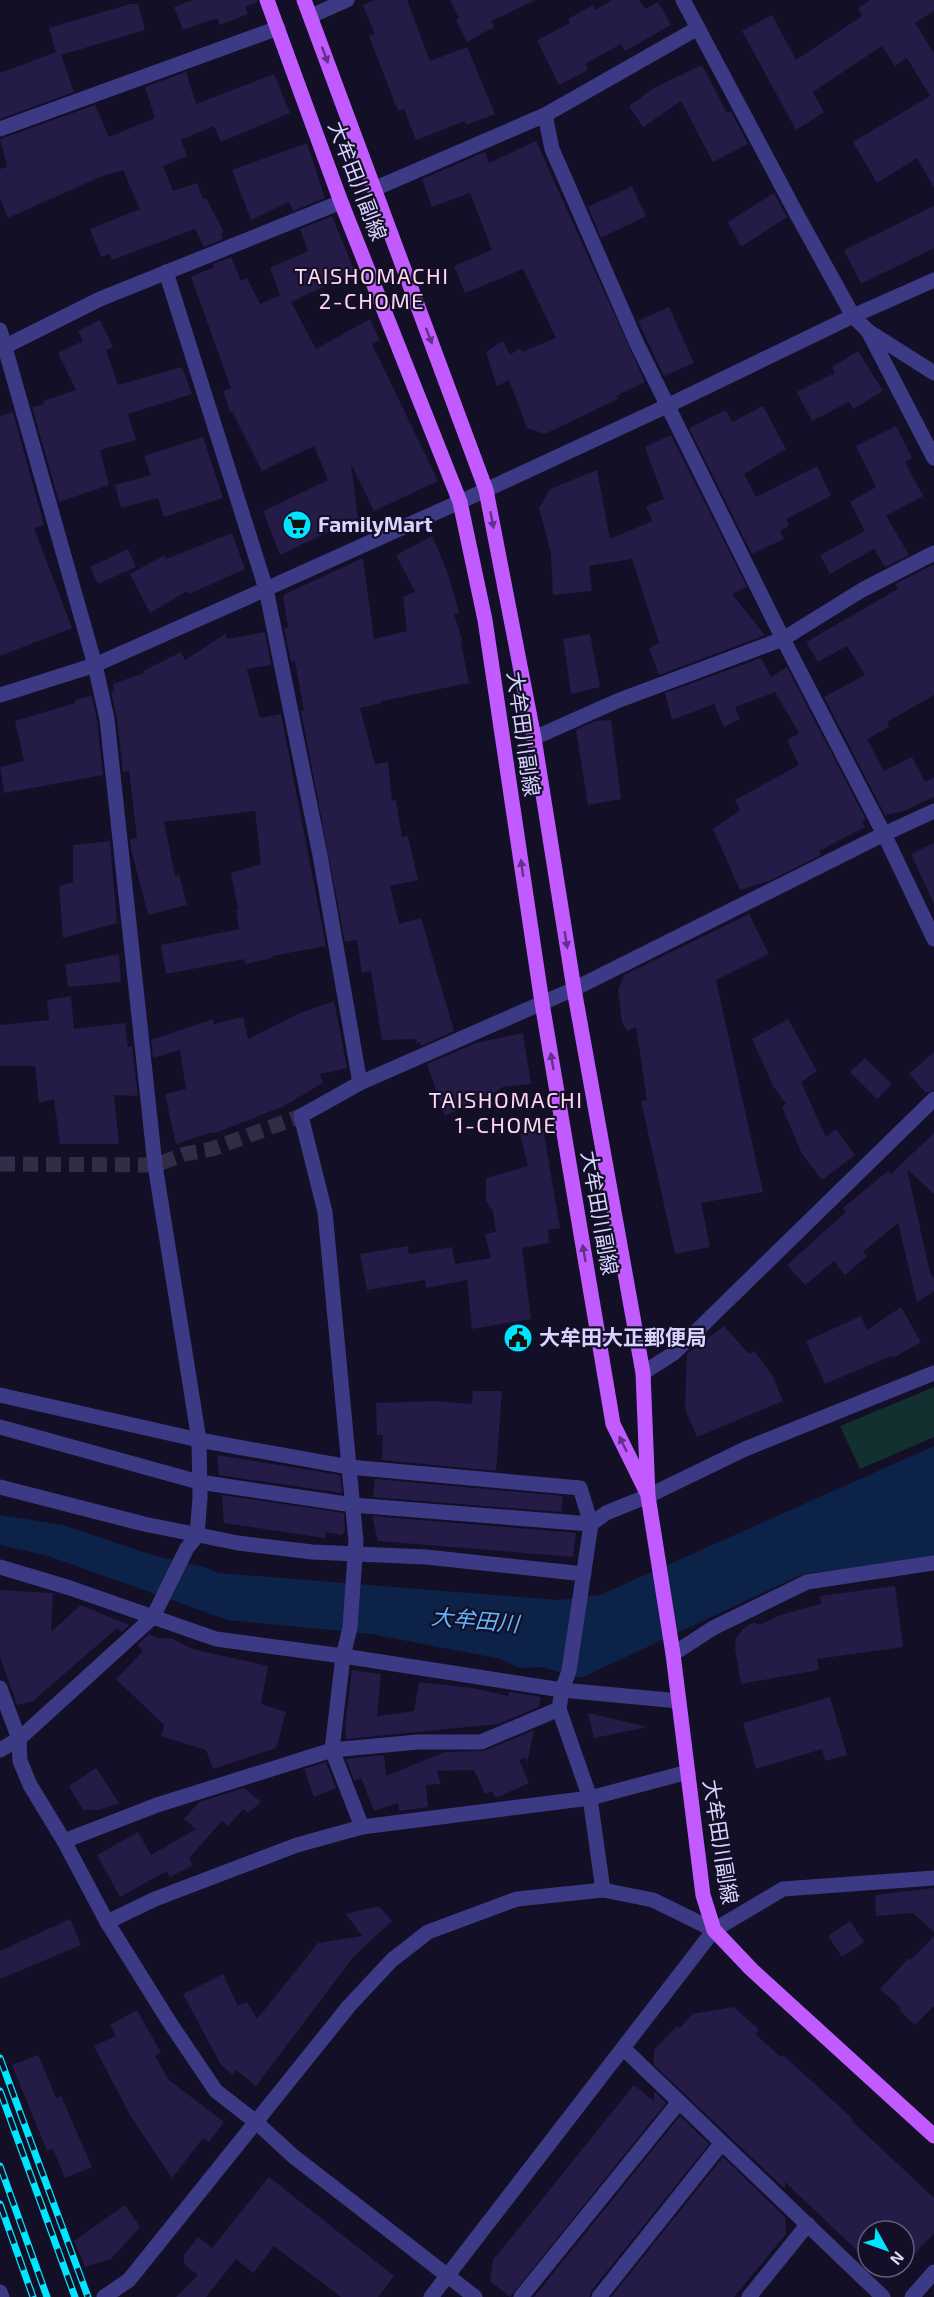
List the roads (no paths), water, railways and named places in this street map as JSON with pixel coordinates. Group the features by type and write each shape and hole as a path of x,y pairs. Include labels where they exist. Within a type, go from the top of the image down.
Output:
{"main road":[{"name":"大牟田川副線","path":"267,0 341,202 460,502 485,620 542,1003 613,1424 648,1496"},
{"name":"大牟田川副線","path":"304,0 486,490 534,738 574,989 643,1373 648,1496 673,1654 703,1895 714,1930 751,1970 934,2136"}],"street":[{"path":"310,16 347,0"},
{"path":"683,0 853,316 868,331 934,373"},
{"path":"0,129 278,28"},
{"path":"374,189 545,116 698,28"},
{"path":"545,116 552,149 638,344 783,639 884,834 934,939"},
{"path":"2,348 100,299 341,202"},
{"path":"166,272 266,589 320,855 360,1083"},
{"path":"0,695 95,665 460,502 934,280"},
{"path":"0,330 2,348 95,665 107,719 155,1165 199,1440 200,1498 197,1536 188,1548 153,1617 19,1739 0,1750"},
{"path":"868,331 934,458"},
{"path":"534,738 617,701 783,639 862,590 934,553"},
{"path":"362,1827 332,1750 343,1656 351,1628 356,1562 353,1505 325,1212 301,1116 360,1083 574,989 884,834 934,812"},
{"path":"643,1373 674,1353 934,1099"},
{"path":"0,1427 199,1482 353,1505 591,1524 606,1513 648,1496 745,1449 934,1373"},
{"path":"0,1395 199,1440 349,1467 580,1488 591,1524 569,1671 562,1690 559,1709 590,1798 603,1890"},
{"path":"0,1487 197,1536 312,1552 356,1562 426,1557 584,1574"},
{"path":"673,1654 713,1628 807,1582 934,1563"},
{"path":"0,1567 70,1588 216,1639 562,1690 679,1701"},
{"path":"0,1688 19,1739 20,1761 30,1785 64,1841 107,1922 170,2023 216,2091 256,2122 293,2156 475,2297"},
{"path":"64,1841 157,1805 332,1750 418,1742 481,1742 559,1709"},
{"path":"107,1922 155,1899 286,1849 362,1827 590,1798 687,1772"},
{"path":"431,2297 714,1930 783,1889 934,1878"},
{"path":"104,2297 129,2280 349,2006 392,1960 428,1932 517,1899 603,1890 653,1900 714,1930"},
{"path":"624,2049 883,2297"},
{"path":"521,2297 679,2102"},
{"path":"599,2297 721,2144"},
{"path":"749,2297 808,2224"},
{"path":"912,2297 934,2272"},
{"path":"0,2292 2,2297"}],"water":[{"name":"大牟田川","path":"934,1446 934,1558 803,1574 581,1678 541,1667 519,1668 501,1659 371,1634 228,1620 48,1556 0,1545 0,1515 63,1525 152,1555 219,1573 558,1600 600,1595"}],"tunnel":[{"path":"0,1164 155,1165 185,1154 212,1149 301,1116"}],"railway":[{"path":"0,2058 88,2297"},
{"path":"0,2091 75,2297"},
{"path":"0,2166 47,2297"},
{"path":"0,2204 33,2297"}],"place":[{"name":"FamilyMart","path":"297,525"},
{"name":"大牟田大正郵便局","path":"518,1338"}],"district":[{"name":"TAISHOMACHI 2-CHOME","path":"372,288"},
{"name":"TAISHOMACHI 1-CHOME","path":"506,1112"}]}
